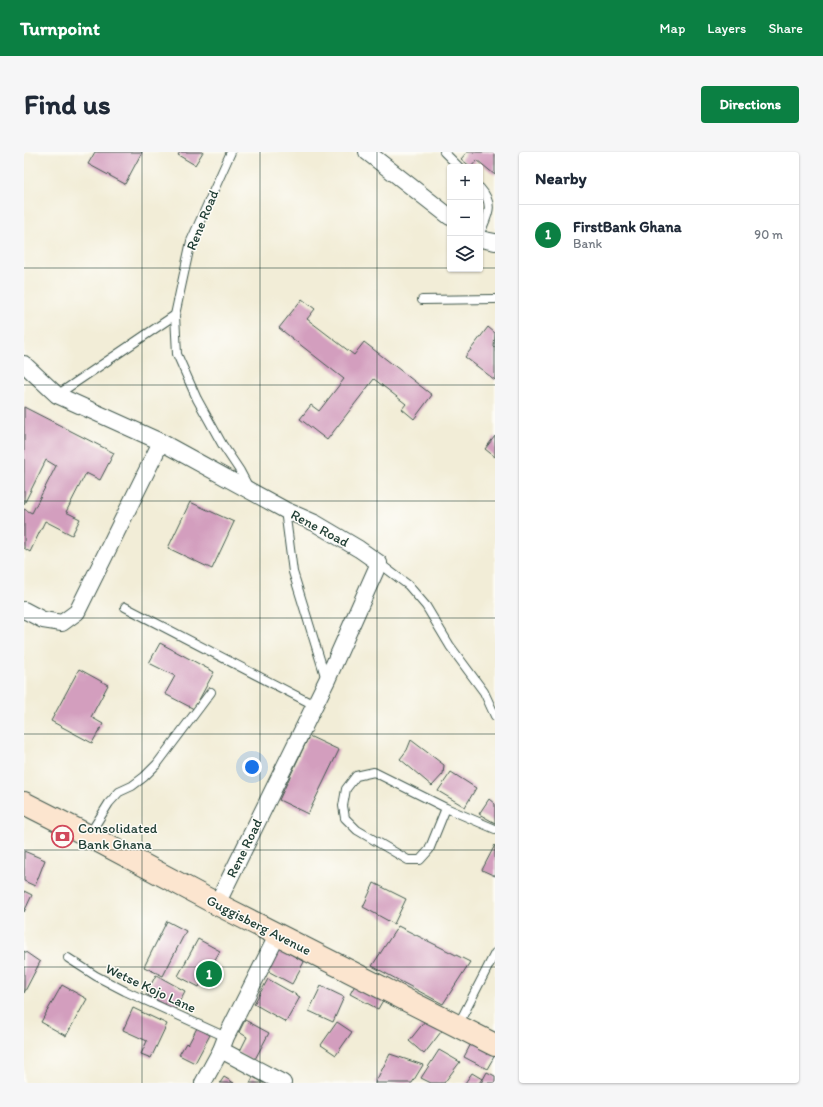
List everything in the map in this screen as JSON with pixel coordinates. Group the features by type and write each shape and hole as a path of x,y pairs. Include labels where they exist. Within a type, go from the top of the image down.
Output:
{"main road":[{"name":"Guggisberg Avenue","path":"24,803 217,904 495,1045"}],"street":[{"path":"367,152 447,215"},
{"path":"483,240 495,242"},
{"path":"24,364 57,395 161,442 251,491"},
{"path":"24,610 43,620 62,623 77,612 161,442"},
{"name":"Rene Road","path":"217,904 314,706 379,563 359,549 315,523 285,510 251,491"},
{"path":"203,1083 278,934"},
{"path":"224,1043 283,1083"}],"lane":[{"name":"Rene Road","path":"231,152 191,241 175,315 177,354 197,398 222,444 251,491"},
{"path":"444,152 456,164"},
{"path":"483,191 488,195 491,208 483,226"},
{"path":"422,300 495,299"},
{"path":"57,395 175,315"},
{"path":"285,510 293,572 326,680"},
{"path":"379,563 408,585 426,606 450,646 484,692 495,716"},
{"path":"125,607 314,706"},
{"path":"89,836 109,803 119,792 132,786 157,764 211,692"},
{"path":"446,808 430,850 420,860 408,860 357,830 346,818 343,806 346,789 356,776 374,772 446,808 495,829"},
{"path":"458,1026 495,953"},
{"name":"Wetse Kojo Lane","path":"68,958 96,976 224,1043"}],"building":[{"path":"95,152 142,152 125,184 88,164"},
{"path":"180,152 203,152 195,165 178,155"},
{"path":"467,152 495,152 495,175 477,160 474,164 467,164 461,159"},
{"path":"302,299 315,309 307,319 354,355 364,342 432,395 414,419 402,409 406,404 374,379 327,440 300,419 311,405 319,411 344,379 279,328"},
{"path":"488,327 495,333 495,380 465,357"},
{"path":"24,407 114,453 100,480 86,473 66,512 80,519 72,535 45,521 30,552 24,548 24,509 32,513 56,466 46,460 24,504"},
{"path":"495,436 495,457 485,449"},
{"path":"190,502 234,522 212,569 168,548"},
{"path":"160,643 214,672 194,709 165,694 175,676 149,663"},
{"path":"79,669 108,685 91,717 103,724 92,743 51,721"},
{"path":"309,736 339,750 308,814 279,800"},
{"path":"411,740 444,765 443,774 432,786 400,759 407,750"},
{"path":"451,772 476,788 465,807 438,791"},
{"path":"489,799 495,804 495,823 479,814"},
{"path":"495,845 495,876 482,870"},
{"path":"24,851 45,860 35,886 24,881"},
{"path":"374,883 406,899 394,924 363,907"},
{"path":"24,891 32,895 24,912"},
{"path":"167,921 186,931 163,976 144,967"},
{"path":"398,926 470,962 443,1004 372,966"},
{"path":"198,939 220,951 199,987 178,976"},
{"path":"279,947 304,962 292,984 266,970"},
{"path":"24,951 40,962 24,993"},
{"path":"156,975 185,991 175,1010 146,994"},
{"path":"268,979 300,997 286,1022 254,1004"},
{"path":"358,980 386,995 378,1009 350,994"},
{"path":"62,985 87,999 66,1036 41,1022"},
{"path":"321,986 344,997 333,1022 309,1011"},
{"path":"133,1008 167,1024 151,1058 141,1054 147,1041 123,1030"},
{"path":"429,1016 444,1028 424,1054 409,1041"},
{"path":"245,1020 269,1033 254,1061 239,1053 247,1037 239,1032"},
{"path":"337,1022 352,1032 336,1055 321,1045"},
{"path":"197,1028 210,1035 195,1063 179,1055 186,1043 188,1045"},
{"path":"474,1038 495,1055 487,1069 464,1057"},
{"path":"439,1050 460,1062 444,1083 431,1083 421,1078"},
{"path":"390,1054 423,1065 412,1083 375,1083"},
{"path":"487,1072 495,1076 495,1083 481,1083"},
{"path":"472,1073 482,1079 479,1083 465,1083"},
{"path":"268,1076 280,1083 264,1083"},
{"path":"224,1077 234,1083 220,1083"},
{"path":"253,1077 264,1083 250,1083"}],"place":[{"name":"Consolidated Bank Ghana","path":"62,836"},
{"name":"FirstBank Ghana","path":"209,974"}]}
